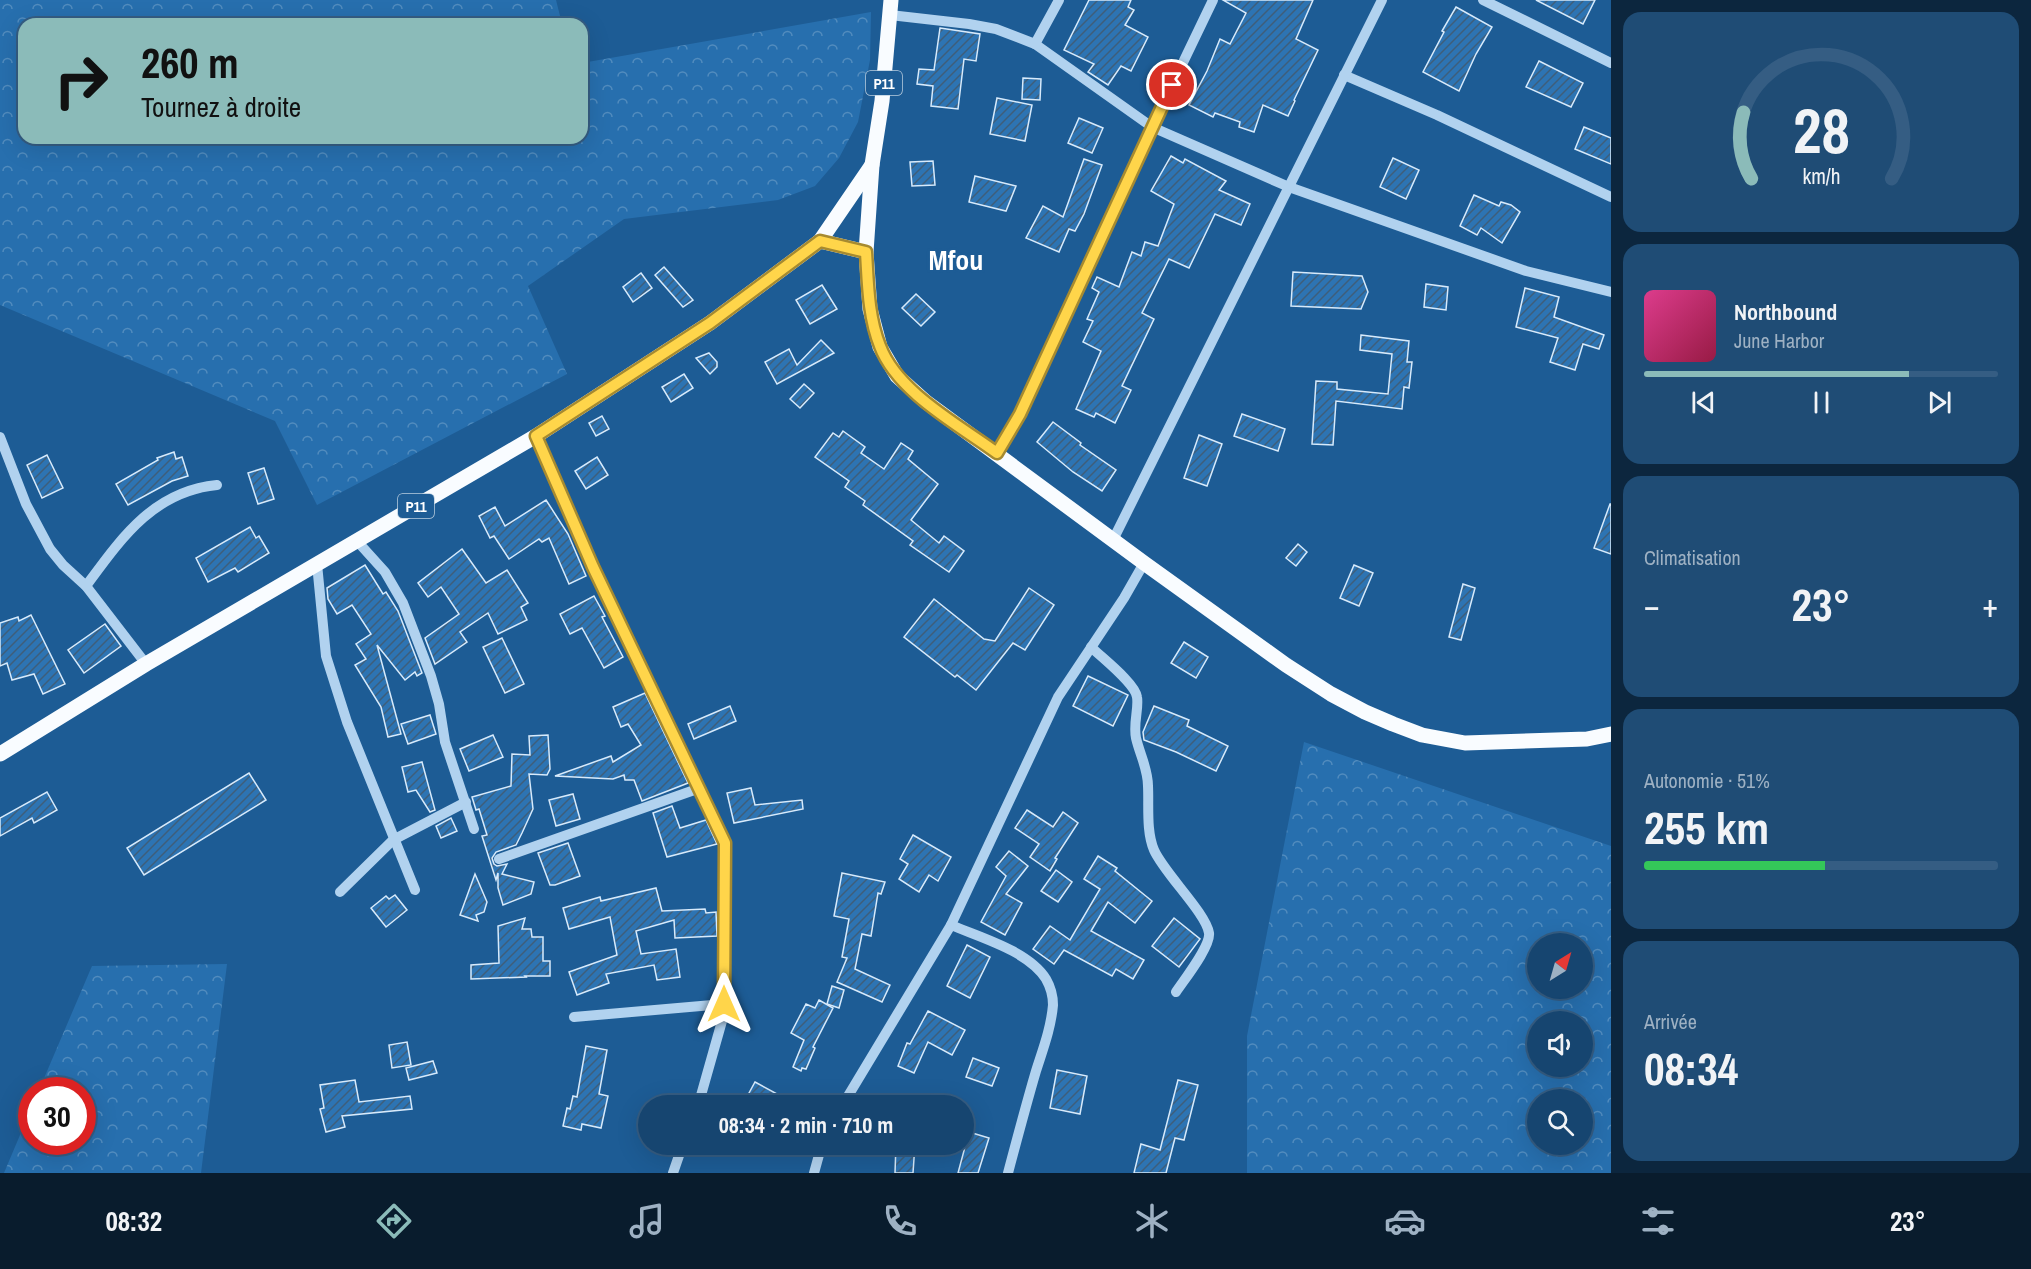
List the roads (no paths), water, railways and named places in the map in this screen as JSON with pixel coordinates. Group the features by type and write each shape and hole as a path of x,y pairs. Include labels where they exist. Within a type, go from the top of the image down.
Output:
{"main road":[{"name":"P11","path":"0,754 146,664 536,436 710,323 820,241 872,165 882,101 890,8"},
{"path":"872,165 866,252 870,309 880,347 897,376 926,402 1144,563 1286,665 1331,694 1393,724 1422,735 1465,743 1587,739 1611,734"},
{"path":"820,241 866,252"}],"street":[{"path":"1035,45 1059,0"},
{"path":"997,453 1020,414 1213,0"},
{"path":"1113,540 1382,0"},
{"path":"1483,0 1611,63"},
{"path":"890,8 996,29 1035,45 1152,127 1289,187 1526,271 1611,292"},
{"path":"1344,75 1437,115 1611,197"},
{"path":"536,436 593,567 725,843 724,1004 701,1095"},
{"path":"0,437 39,531 63,565 86,586 146,664"},
{"path":"86,586 137,522 184,493 217,485"},
{"path":"357,541 385,572 403,603 431,676 439,704 445,742 474,829"},
{"path":"849,1095 951,926 1058,697 1124,598 1144,563"},
{"path":"316,564 326,656 347,722 415,890"},
{"path":"1091,647 1129,684 1137,697 1134,720 1136,737 1148,774 1150,836 1154,849 1163,866 1204,921 1210,934 1208,944 1176,992"},
{"path":"499,859 700,788"},
{"path":"340,892 393,840 465,802"},
{"path":"951,926 1024,958 1046,978 1052,993 1053,1003 1047,1036 1008,1173"},
{"path":"574,1017 724,1004"},
{"path":"673,1173 679,1155"},
{"path":"814,1173 819,1155"}],"district":[{"name":"Mfou","path":"956,260"}]}
